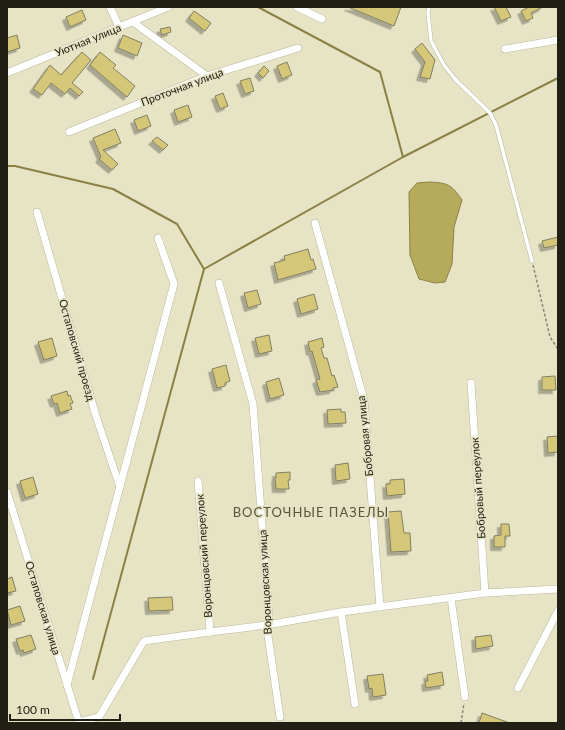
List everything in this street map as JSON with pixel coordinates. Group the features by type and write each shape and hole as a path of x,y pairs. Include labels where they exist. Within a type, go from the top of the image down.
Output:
{"street":[{"path":"110,7 119,27"},
{"name":"Уютная улица","path":"7,73 168,7"},
{"path":"297,7 322,19"},
{"path":"133,22 207,76"},
{"path":"505,49 558,40"},
{"name":"Проточная улица","path":"69,132 207,76 298,48"},
{"name":"Остаповский проезд","path":"37,212 96,416 120,487"},
{"name":"Бобровая улица","path":"315,223 364,400 380,607"},
{"path":"67,685 174,284 158,238"},
{"name":"Воронцовская улица","path":"219,283 254,404 269,618 267,625 280,718"},
{"name":"Бобровый переулок","path":"471,383 485,593"},
{"name":"Воронцовский переулок","path":"198,481 210,632"},
{"name":"Остаповская улица","path":"7,492 79,722"},
{"path":"79,722 99,718 144,641 267,625 341,612 485,593 558,589"},
{"path":"451,598 465,697"},
{"path":"341,612 355,704"},
{"path":"518,688 558,612"}],"lane":[{"path":"429,7 428,13 431,42 444,65 455,79 490,113 496,125 532,260"}],"path":[{"path":"532,260 550,337 558,349"},
{"path":"461,723 465,697"}],"shaded area":[{"path":"429,182 448,185 462,200 454,227 452,264 445,282 435,283 419,279 410,255 409,192 417,183"}],"building":[{"path":"348,7 401,7 394,26"},
{"path":"494,7 506,7 511,17 501,21"},
{"path":"529,7 543,7 531,13 533,18 526,21 521,11"},
{"path":"82,10 86,20 70,27 66,17"},
{"path":"194,11 211,23 205,31 189,18"},
{"path":"170,27 171,32 162,35 160,29"},
{"path":"17,35 20,48 7,52 7,38"},
{"path":"123,35 142,43 137,56 118,48"},
{"path":"422,43 435,60 430,79 420,77 425,62 415,49"},
{"path":"82,52 91,60 72,83 83,92 79,96 70,88 65,94 51,83 42,95 33,89 50,65 61,75"},
{"path":"100,52 116,65 113,68 135,86 127,97 90,65"},
{"path":"287,62 292,75 282,79 277,66"},
{"path":"264,66 269,71 263,78 258,73"},
{"path":"250,78 254,91 245,94 240,81"},
{"path":"223,93 228,106 220,109 215,96"},
{"path":"188,105 192,117 178,122 174,110"},
{"path":"147,115 151,126 138,131 134,120"},
{"path":"115,129 121,143 103,150 118,164 112,170 99,159 101,157 93,138"},
{"path":"157,137 168,145 163,150 152,141"},
{"path":"558,237 558,245 544,248 542,241"},
{"path":"308,249 311,260 313,259 316,269 278,280 274,263 285,260 284,256"},
{"path":"257,290 261,304 248,308 244,293"},
{"path":"314,294 318,309 301,314 297,299"},
{"path":"269,335 272,351 259,354 255,338"},
{"path":"52,338 57,356 44,360 38,342"},
{"path":"322,338 324,347 321,348 324,358 327,358 332,376 334,375 338,387 333,388 333,390 320,392 316,380 320,379 308,342"},
{"path":"226,365 230,381 225,383 225,386 217,388 212,369"},
{"path":"555,376 556,390 542,390 542,377"},
{"path":"279,378 284,395 270,399 266,382"},
{"path":"67,391 68,396 70,395 73,403 70,404 72,409 60,413 57,403 54,404 51,396"},
{"path":"341,409 341,412 345,412 346,423 328,424 327,410"},
{"path":"558,436 558,452 548,453 547,437"},
{"path":"348,463 350,479 336,481 335,465"},
{"path":"290,472 290,480 288,480 289,489 276,489 276,473"},
{"path":"33,477 38,494 25,498 20,481"},
{"path":"404,479 405,494 387,496 386,484 390,484 390,480"},
{"path":"401,511 404,533 410,533 411,551 391,552 388,512"},
{"path":"501,524 509,524 510,536 505,536 505,547 494,547 494,536 501,535"},
{"path":"12,577 16,591 7,593 7,579"},
{"path":"172,597 173,610 149,611 148,598"},
{"path":"20,606 25,621 11,625 7,610"},
{"path":"31,635 36,649 24,653 23,650 20,651 16,639"},
{"path":"491,635 493,646 476,649 475,637"},
{"path":"442,672 444,685 426,688 425,681 428,681 427,675"},
{"path":"383,674 386,695 373,697 372,688 369,689 367,676"},
{"path":"482,713 507,722 507,723 479,723"}],"waterway":[{"path":"258,7 380,72 403,157"},
{"path":"93,679 204,269 403,157 558,78"},
{"path":"7,166 15,166 113,189 177,224 204,269"}],"district":[{"name":"ВОСТОЧНЫЕ ПАЗЕЛЫ","path":"311,512"}]}
